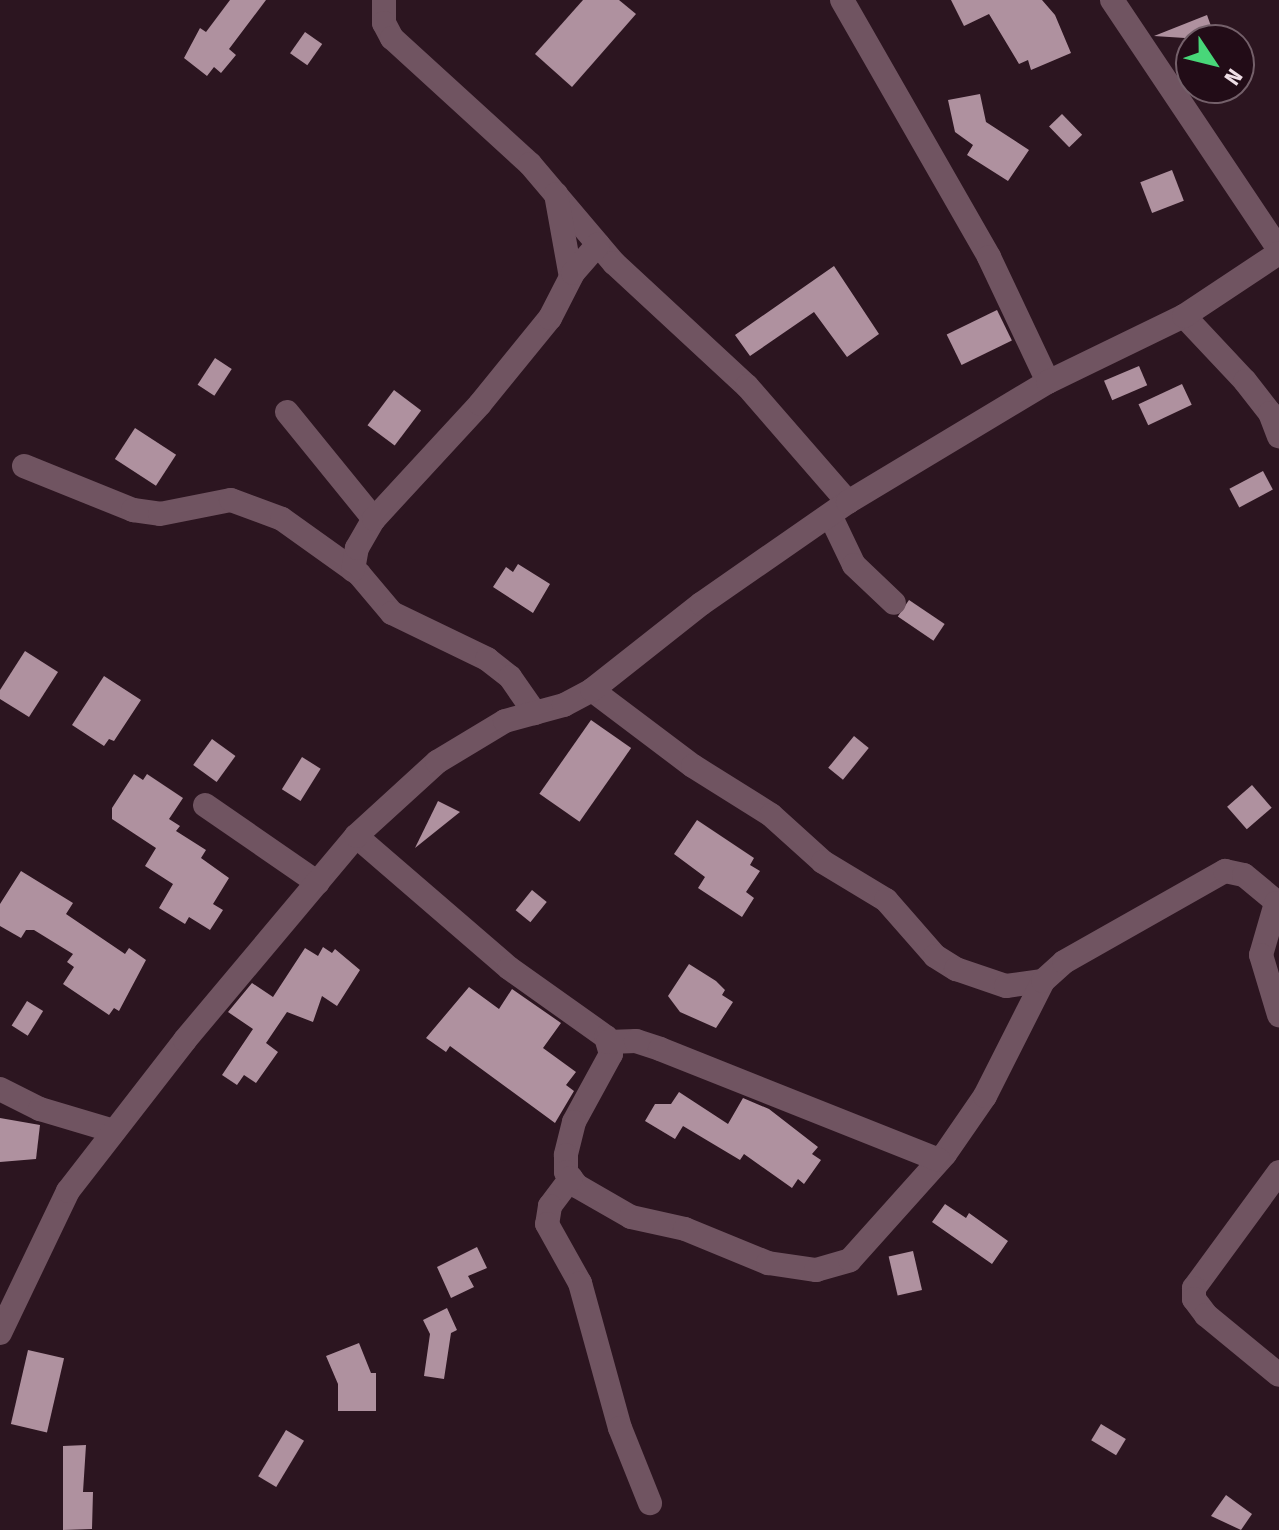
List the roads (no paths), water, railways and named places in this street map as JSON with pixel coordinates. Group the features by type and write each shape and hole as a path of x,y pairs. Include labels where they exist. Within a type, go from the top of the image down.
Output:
{"street":[{"path":"384,0 384,23 392,38 530,164 598,244 747,386 839,509 854,565 894,603"},
{"path":"842,0 989,257 1048,382"},
{"path":"0,1333 48,1224 114,1131 356,836 474,736 592,690 701,604 839,509 1048,382 1184,316 1279,251 1112,0"},
{"path":"556,194 571,277"},
{"path":"353,570 357,548 374,519 524,350 550,318 571,277 598,244"},
{"path":"1184,316 1245,381 1270,413 1279,436"},
{"path":"287,412 374,519"},
{"path":"24,466 133,510 160,514 218,501 254,506 353,570 399,618 487,659 510,677 535,713"},
{"path":"592,690 693,766 771,815 823,862 886,900 935,956 956,969 1006,986 1043,981"},
{"path":"205,805 318,883"},
{"path":"356,836 509,968 608,1042 636,1041 660,1049 939,1160"},
{"path":"608,1042 607,1066 574,1122 565,1164 571,1178 631,1217 685,1229 768,1263 816,1270 850,1260 939,1160 985,1096 1043,981 1096,941 1225,871 1244,875 1278,904 1261,955 1279,1015"},
{"path":"0,1089 40,1109 114,1131"},
{"path":"1279,1172 1194,1288 1194,1299 1206,1315 1279,1375"},
{"path":"571,1178 550,1206 547,1224 580,1283 620,1428 650,1503"}]}
